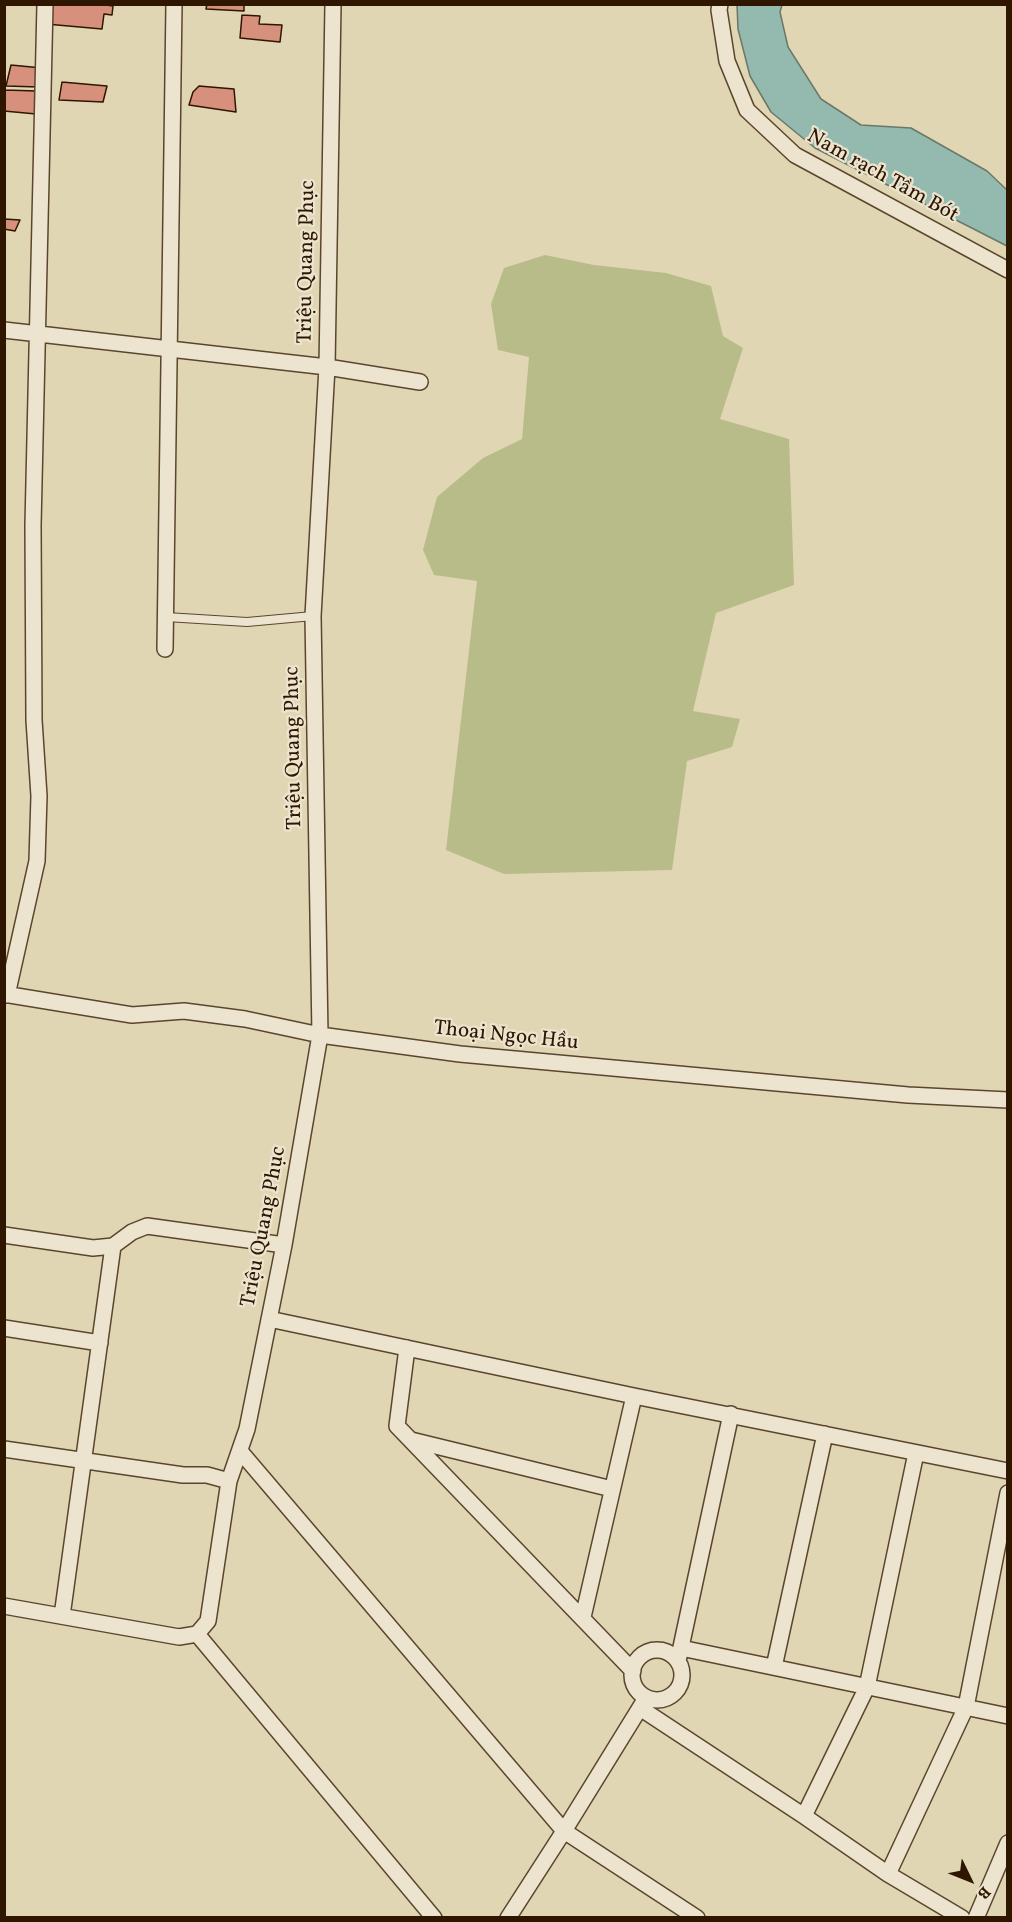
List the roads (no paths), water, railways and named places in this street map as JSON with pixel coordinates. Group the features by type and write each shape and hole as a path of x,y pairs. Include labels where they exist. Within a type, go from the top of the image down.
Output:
{"street":[{"path":"6,994 37,861 39,796 34,720 33,525 45,4"},
{"path":"165,649 171,350 174,4"},
{"name":"Triệu Quang Phục","path":"197,1635 208,1621 229,1481 247,1429 284,1245 321,1035 313,616 327,367 333,4"},
{"name":"Nam rạch Tầm Bót","path":"720,4 727,61 747,110 795,155 1008,270"},
{"path":"4,330 327,367 420,382"},
{"name":"Thoại Ngọc Hầu","path":"6,994 132,1016 184,1011 245,1019 321,1035 460,1054 908,1095 1008,1100"},
{"path":"4,1235 93,1248 113,1246 132,1232 147,1226 284,1245"},
{"path":"62,1616 113,1246"},
{"path":"269,1319 634,1396 1008,1471"},
{"path":"4,1328 100,1343"},
{"path":"407,1348 397,1426 633,1671"},
{"path":"583,1617 634,1396"},
{"path":"507,1917 644,1703 662,1700 675,1692 682,1677 679,1655 731,1414"},
{"path":"774,1667 825,1434"},
{"path":"411,1440 612,1489"},
{"path":"4,1449 183,1475 207,1475 229,1481"},
{"path":"240,1451 564,1831 697,1917"},
{"path":"804,1816 867,1687 916,1452"},
{"path":"888,1874 966,1707 1008,1493"},
{"path":"4,1606 172,1636 197,1635 435,1917"},
{"path":"962,1917 888,1874 644,1703 635,1687 633,1671 635,1663 648,1652 664,1652 774,1667 1008,1716"},
{"path":"976,1917 1008,1843"}],"lane":[{"path":"166,617 247,622 313,616"}],"water":[{"path":"737,5 782,5 780,12 788,47 821,99 861,125 911,128 987,171 1007,190 1007,246 815,148 771,112 750,76 738,29"}]}
